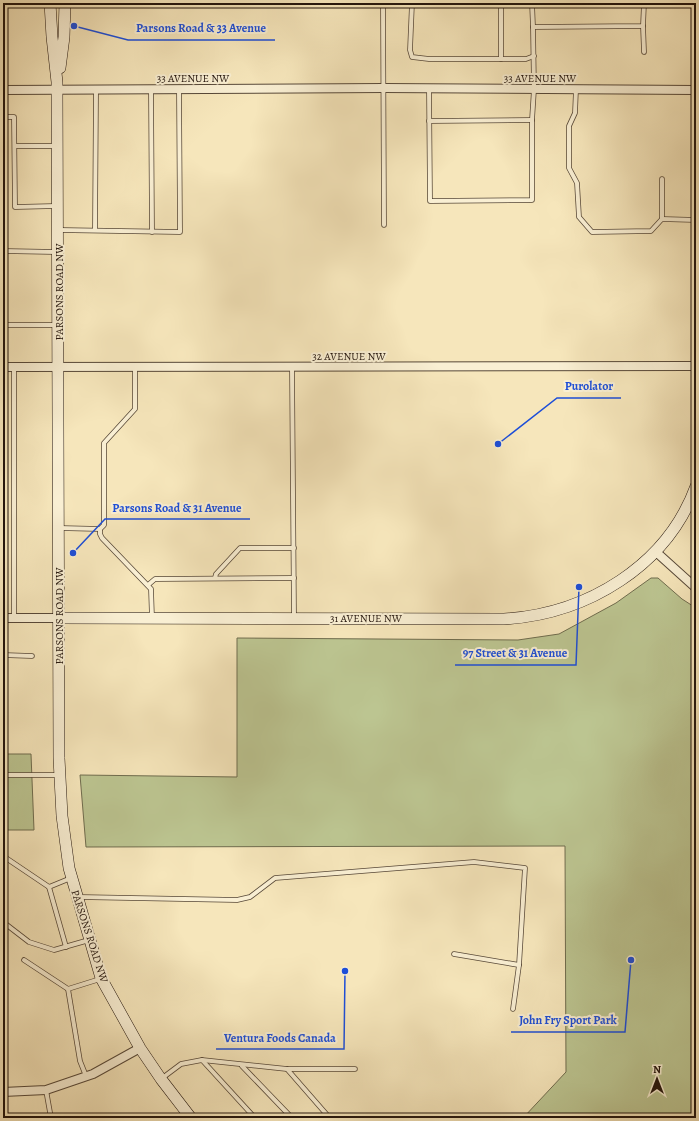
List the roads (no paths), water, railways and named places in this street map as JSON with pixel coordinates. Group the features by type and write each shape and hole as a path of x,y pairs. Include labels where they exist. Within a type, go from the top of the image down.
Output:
{"main road":[{"name":"PARSONS ROAD NW","path":"50,3 52,37 58,86"},
{"name":"PARSONS ROAD NW","path":"65,3 64,37 58,86 57,146 60,776 65,841 71,878 101,978 140,1048 161,1079 191,1118"},
{"name":"31 AVENUE NW","path":"59,618 504,619 540,615 571,605 602,592 639,566 655,551 678,521 696,486"}],"street":[{"name":"33 AVENUE NW","path":"3,90 58,86 96,90 384,88 696,90"},
{"name":"32 AVENUE NW","path":"3,367 696,366"},
{"path":"655,551 696,588"},
{"name":"31 AVENUE NW","path":"3,618 59,618"},
{"path":"3,1092 46,1090 87,1077 103,1070 140,1048"}],"lane":[{"path":"383,3 384,225"},
{"path":"412,3 410,50 412,57 429,59 526,59 534,56"},
{"path":"501,3 501,59"},
{"path":"429,88 430,201 532,200 534,56 532,3"},
{"path":"644,3 644,52"},
{"path":"533,27 644,26"},
{"path":"58,230 180,232 179,89"},
{"path":"576,89 575,113 569,126 569,168 577,183 580,217 592,232 651,232 662,219 662,178"},
{"path":"95,230 96,90"},
{"path":"151,90 152,232"},
{"path":"3,117 14,117 15,207 58,206"},
{"path":"429,121 532,120"},
{"path":"15,146 57,146"},
{"path":"662,219 696,220"},
{"path":"3,251 58,252"},
{"path":"3,349 3,325 59,325"},
{"path":"14,367 14,618"},
{"path":"59,528 103,528 104,443 135,409 136,367"},
{"path":"292,367 294,618"},
{"path":"100,528 102,538 148,584 152,592 152,618"},
{"path":"215,578 216,574 240,548 294,548"},
{"path":"148,584 155,579 294,578"},
{"path":"3,655 32,656"},
{"path":"3,775 60,776"},
{"path":"3,856 49,887 66,946"},
{"path":"77,897 236,900 250,897 275,878 474,862 525,868 519,965 513,1009"},
{"path":"49,887 71,878"},
{"path":"3,922 29,942 54,950 90,940"},
{"path":"454,954 519,965"},
{"path":"24,960 68,989 80,1061 87,1077"},
{"path":"68,989 101,978"},
{"path":"161,1079 181,1064 202,1060 287,1069 355,1069"},
{"path":"202,1060 255,1118"},
{"path":"242,1065 292,1118"},
{"path":"287,1069 328,1116"},
{"path":"46,1090 50,1118"}],"place":[{"name":"Parsons Road & 33 Avenue","path":"74,26"},
{"name":"Purolator","path":"498,444"},
{"name":"Parsons Road & 31 Avenue","path":"73,553"},
{"name":"97 Street & 31 Avenue","path":"579,587"},
{"name":"John Fry Sport Park","path":"631,960"},
{"name":"Ventura Foods Canada","path":"345,971"}]}
